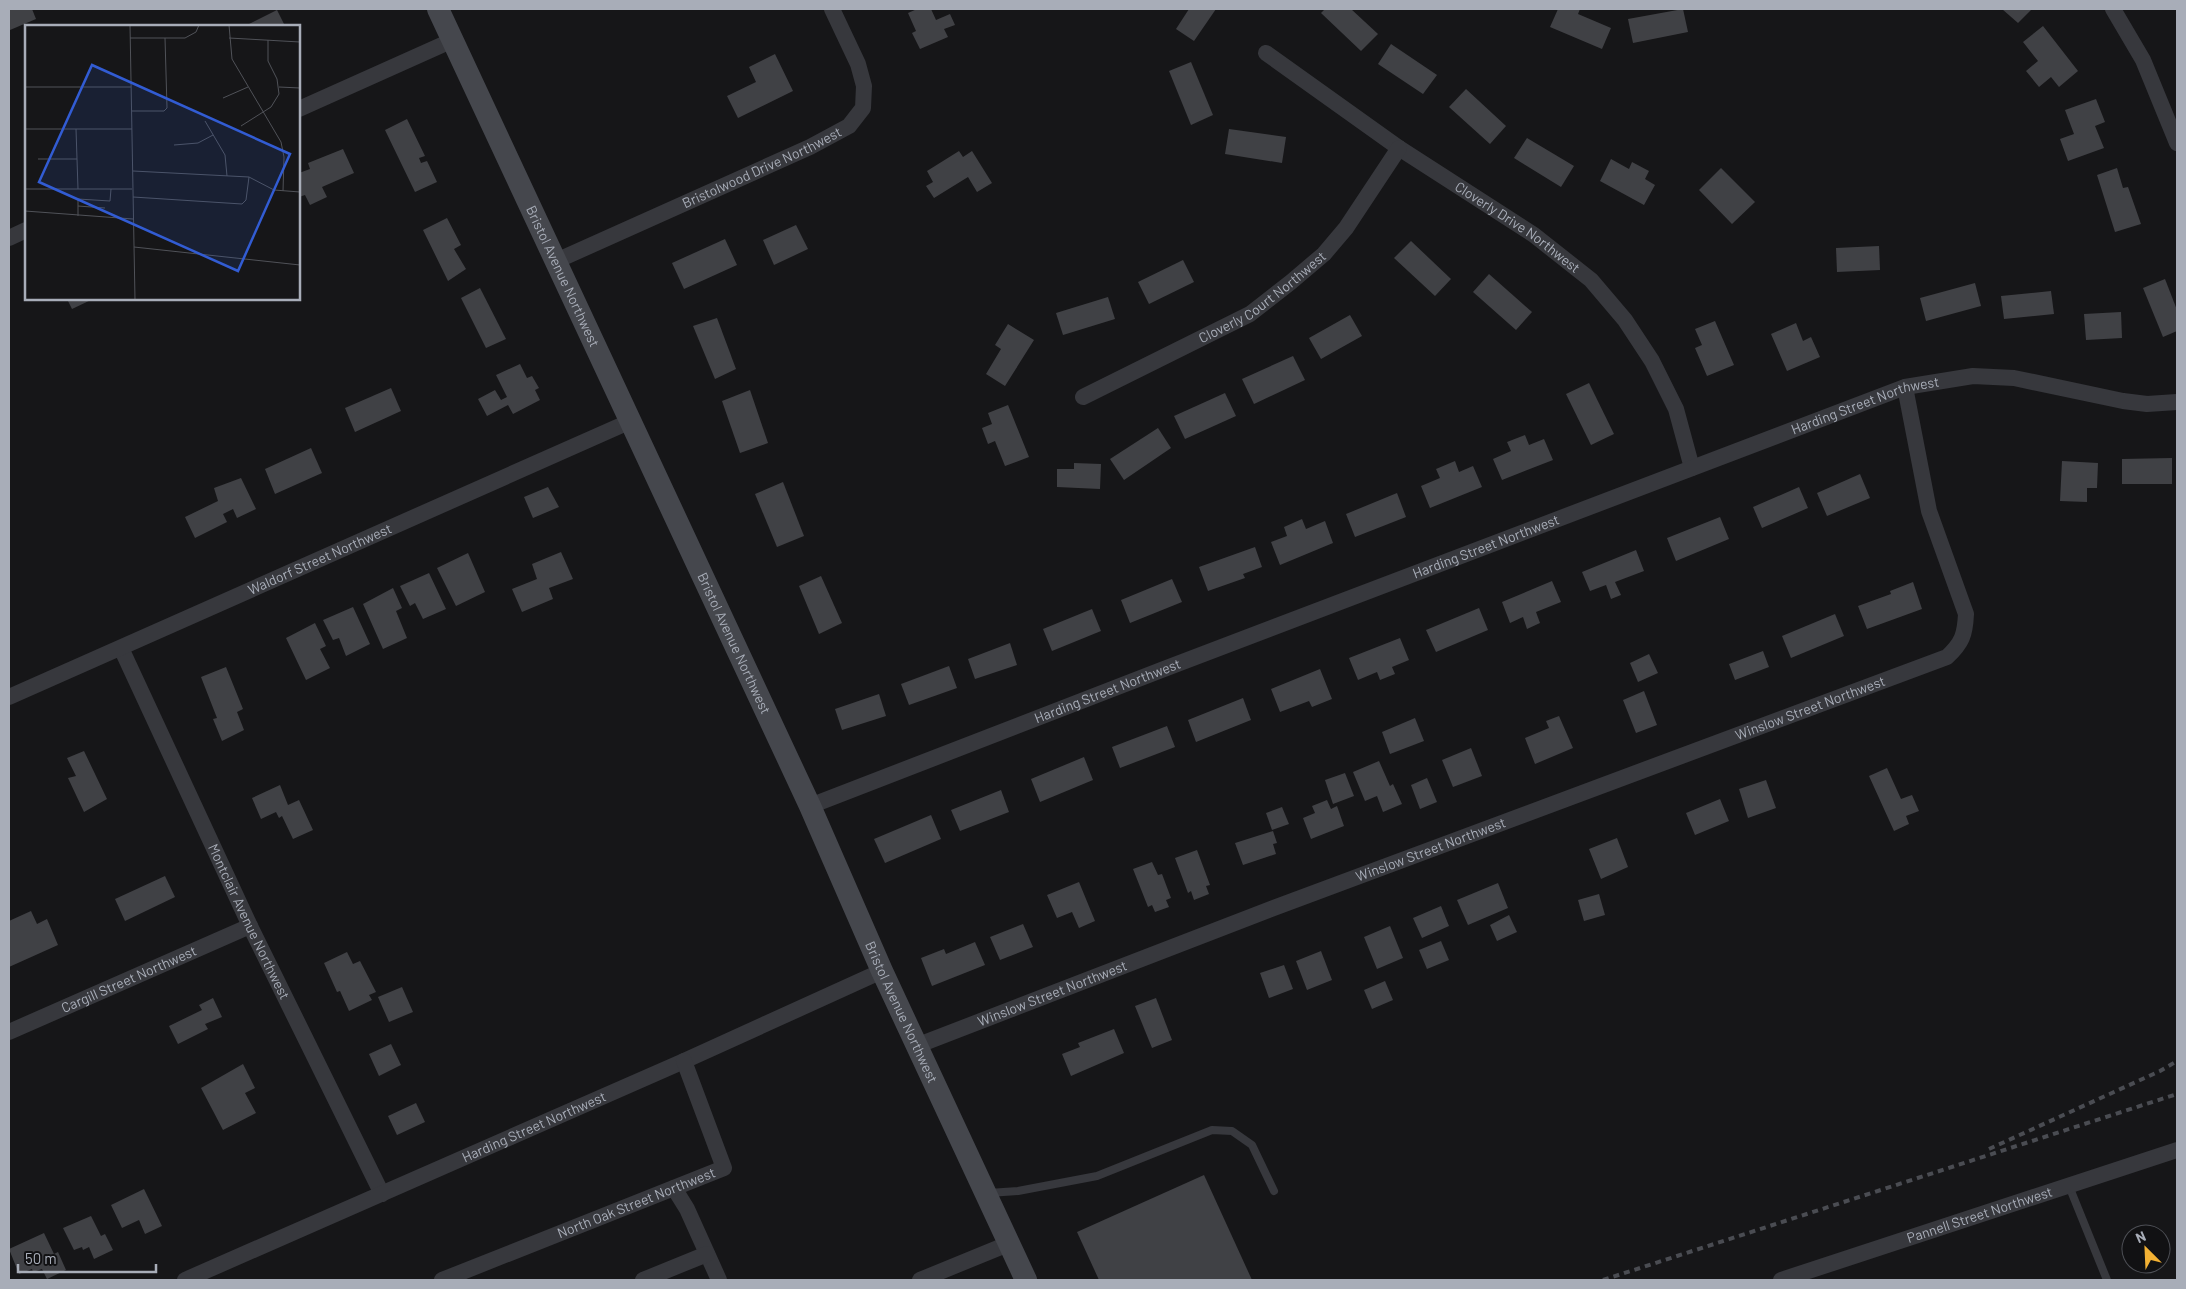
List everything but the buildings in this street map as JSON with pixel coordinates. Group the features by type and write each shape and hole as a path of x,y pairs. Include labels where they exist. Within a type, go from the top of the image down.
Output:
{"street":[{"name":"Bristol Avenue Northwest","path":"438,9 810,806 916,1046 1026,1280"},
{"name":"Bristolwood Drive Northwest","path":"556,261 810,147 849,126 863,108 864,86 858,64 832,9"},
{"path":"2113,9 2143,60 2177,143"},
{"path":"300,109 453,40"},
{"name":"Cloverly Drive Northwest","path":"1266,52 1399,148 1534,235 1591,280 1625,320 1652,361 1676,409 1692,468"},
{"name":"Cloverly Court Northwest","path":"1083,397 1250,314 1291,282 1324,254 1346,228 1399,148"},
{"path":"9,238 25,230"},
{"name":"Harding Street Northwest","path":"810,806 1906,387 1973,376 2014,378 2123,401 2147,404 2177,402"},
{"name":"Winslow Street Northwest","path":"916,1046 1280,905 1947,657 1960,645 1965,630 1966,614 1929,510 1906,387"},
{"name":"Waldorf Street Northwest","path":"9,698 631,420"},
{"name":"Montclair Avenue Northwest","path":"121,648 250,926 382,1194"},
{"name":"Cargill Street Northwest","path":"9,1032 250,926"},
{"name":"Harding Street Northwest","path":"185,1280 684,1061 882,971"},
{"name":"North Oak Street Northwest","path":"442,1280 724,1168 684,1061"},
{"name":"Pannell Street Northwest","path":"1781,1280 2177,1150"},
{"path":"674,1188 686,1209 719,1280"},
{"path":"920,1280 1008,1244"},
{"path":"643,1280 707,1254"}],"lane":[{"path":"985,1194 1018,1191 1097,1176 1212,1130 1232,1130 1252,1146 1274,1191"},
{"path":"2069,1186 2107,1280"}],"railway":[{"path":"1989,1149 2160,1071 2177,1061"},
{"path":"1603,1280 2177,1094"}]}
